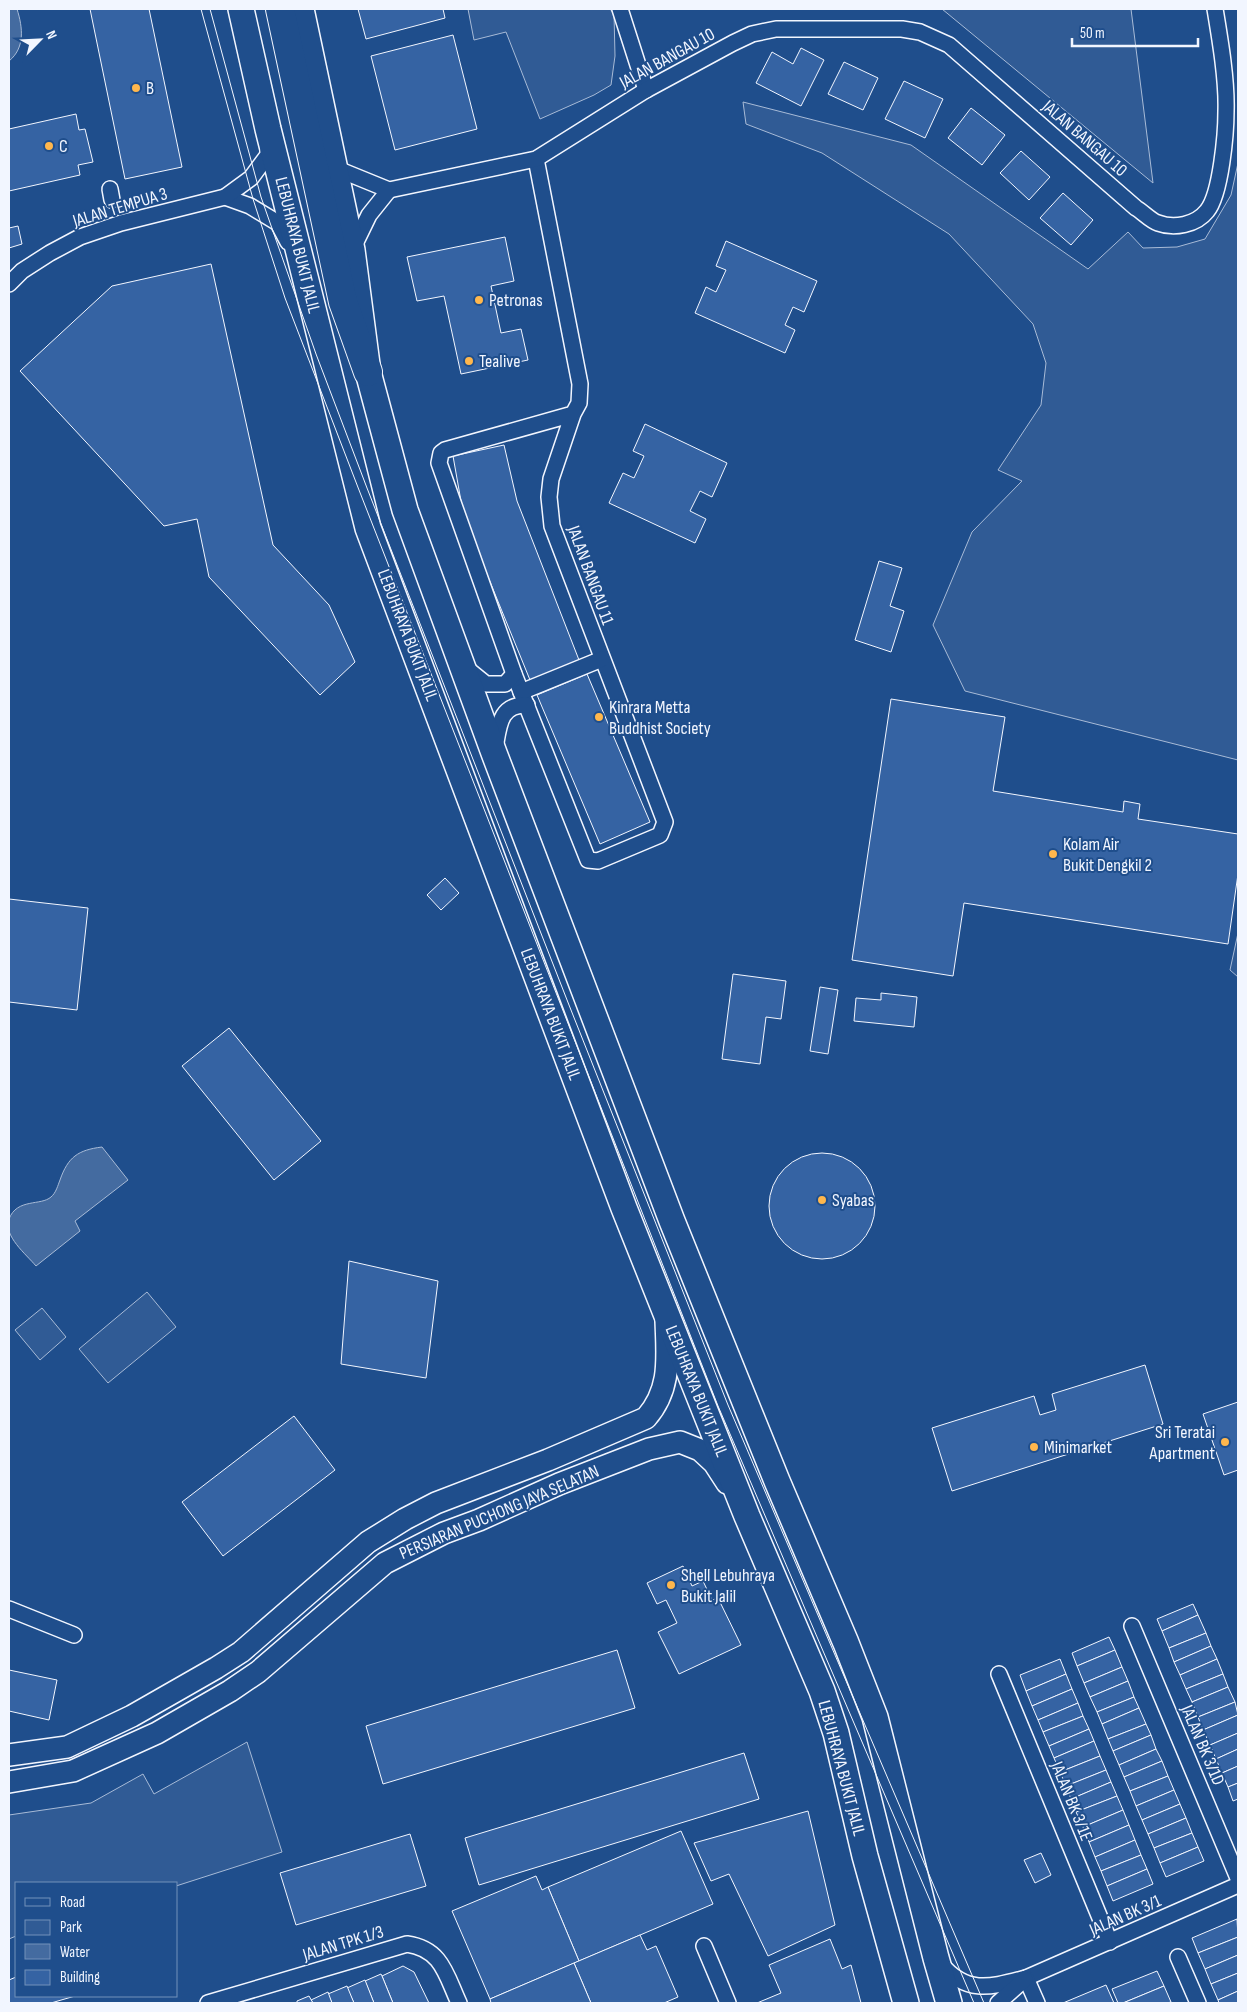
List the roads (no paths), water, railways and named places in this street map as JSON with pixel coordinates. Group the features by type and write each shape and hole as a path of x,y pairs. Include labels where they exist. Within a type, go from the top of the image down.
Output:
{"highway":[{"name":"LEBUHRAYA BUKIT JALIL","path":"242,9 268,129 368,528 666,1317 747,1516 822,1691 836,1733 865,1856 906,2003"},
{"path":"280,9 342,302 368,372 405,510 494,752 672,1221 777,1481 846,1643 874,1717 949,2003"},
{"path":"301,9 352,250 368,372"}],"main road":[{"name":"PERSIARAN PUCHONG JAYA SELATAN","path":"9,1755 66,1747 132,1716 216,1668 241,1652 368,1542 405,1519 436,1503 548,1460 646,1418 657,1405 665,1383 666,1317"},
{"name":"PERSIARAN PUCHONG JAYA SELATAN","path":"9,1782 74,1771 157,1733 230,1691 258,1672 385,1563 444,1533 479,1520 559,1484 649,1449 680,1442 700,1450 714,1463 747,1516"},
{"path":"548,1460 559,1484"}],"street":[{"path":"620,9 646,90"},
{"name":"JALAN BANGAU 10","path":"389,190 536,159 646,90 752,34 776,30 902,29 920,32 949,46 1136,208 1157,223 1179,226 1194,221 1207,211 1214,197 1222,161 1226,110 1220,35 1215,9"},
{"name":"JALAN TEMPUA 3","path":"9,284 22,272 50,253 80,237 121,223 225,197 250,178 268,155 268,129"},
{"path":"536,159 580,384 579,403 574,414"},
{"path":"335,168 389,190 369,215 352,250"},
{"path":"225,197 250,206 278,223 294,253 309,293"},
{"name":"JALAN BANGAU 11","path":"574,414 551,480 549,498 552,526 665,822 660,835 598,861 588,860 514,674 438,463 441,453 446,450 574,414"},
{"path":"494,752 501,718 507,711 524,699 602,659"},
{"path":"462,664 486,684 504,684 514,674"},
{"path":"9,1609 74,1635"},
{"name":"JALAN BK 3/1D","path":"1132,1626 1238,1878"},
{"name":"JALAN BK 3/1E","path":"999,1674 1110,1942"},
{"name":"JALAN BK 3/1","path":"936,1958 949,1973 960,1981 991,1988 1026,1978 1238,1885"},
{"name":"JALAN TPK 1/3","path":"208,2003 408,1944 422,1946 433,1954 442,1966 459,2003"},
{"path":"704,1946 728,2003"},
{"path":"1178,1957 1198,2003"},
{"path":"1026,1978 1037,2003"},
{"name":"JALAN BK 3/1","path":"998,2003 1011,1994 1026,1978"}],"water":[{"path":"9,9 17,9 21,23 21,37 18,50 9,61"},
{"path":"102,1147 128,1180 75,1221 80,1231 36,1266 12,1238 9,1232 9,1219 13,1212 23,1205 47,1200 51,1197 56,1191 70,1160 75,1156 86,1150"}],"tram line":[{"path":"201,9 253,199 285,298 359,490 718,1406 974,2003"},
{"path":"210,9 261,197 316,354 367,488 728,1405 984,2003"}],"place":[{"name":"B","path":"136,88"},
{"name":"C","path":"49,146"},
{"name":"Petronas","path":"479,300"},
{"name":"Tealive","path":"469,361"},
{"name":"Kinrara Metta Buddhist Society","path":"599,717"},
{"name":"Kolam Air Bukit Dengkil 2","path":"1053,854"},
{"name":"Syabas","path":"822,1200"},
{"name":"Sri Teratai Apartment","path":"1225,1442"},
{"name":"Minimarket","path":"1034,1447"},
{"name":"Shell Lebuhraya Bukit Jalil","path":"671,1585"}]}
